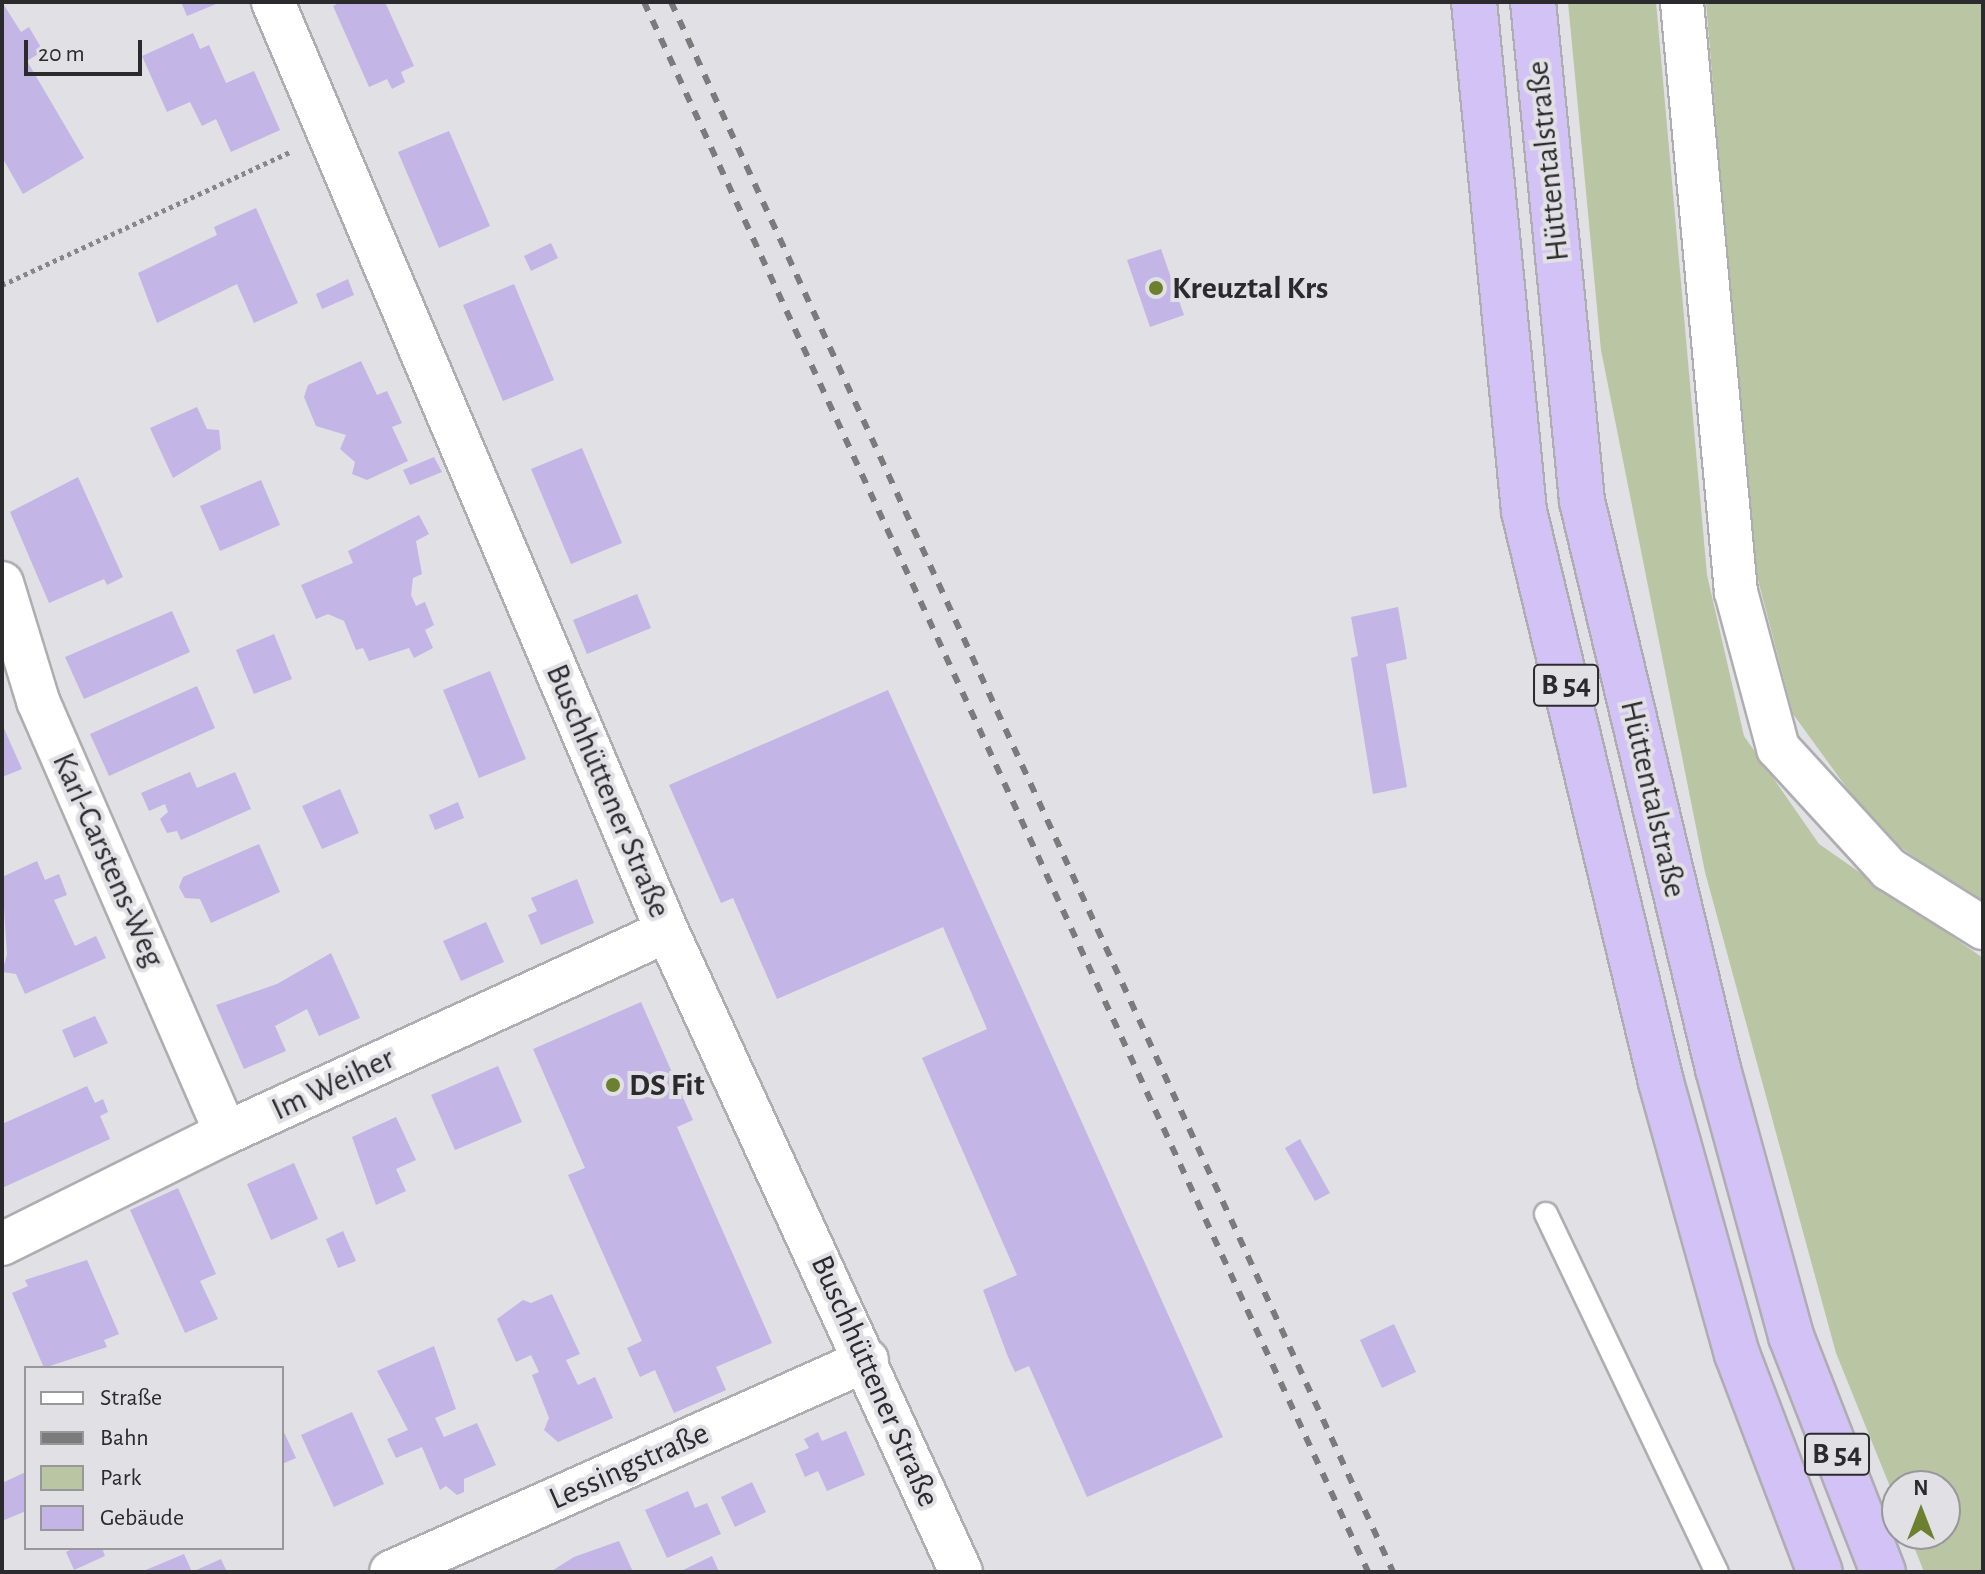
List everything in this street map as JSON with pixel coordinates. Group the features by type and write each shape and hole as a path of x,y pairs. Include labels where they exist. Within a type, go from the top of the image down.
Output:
{"highway":[{"name":"Hüttentalstraße","path":"1474,2 1524,511 1661,1082 1737,1354 1820,1572"},
{"name":"Hüttentalstraße","path":"1533,2 1582,501 1718,1069 1791,1336 1883,1572"}],"street":[{"name":"Buschhüttener Straße","path":"273,2 667,931 867,1360 961,1572"},
{"path":"1682,2 1736,592 1778,748 1889,869 1983,928"},
{"name":"Karl-Carstens-Weg","path":"2,583 38,701 226,1133"},
{"name":"Im Weiher","path":"2,1244 226,1133 667,931"},
{"name":"Lessingstraße","path":"391,1572 867,1360"}],"lane":[{"path":"1546,1214 1717,1572"}],"path":[{"path":"2,285 328,134"}],"green space":[{"path":"1568,2 1656,2 1707,575 1744,736 1819,844 1983,958 1983,1572 1924,1572 1915,1550 1961,1550 1961,1470 1883,1470 1836,1353 1705,872 1601,350"},
{"path":"1706,2 1983,2 1983,906 1878,831 1793,714 1752,557"}],"building":[{"path":"2,2 21,32 29,27 43,51 27,61 84,158 23,194 2,157"},
{"path":"181,2 221,2 187,16"},
{"path":"341,2 385,2 414,66 401,72 405,82 392,89 387,79 369,87 333,6"},
{"path":"193,33 200,49 209,45 226,83 254,71 280,130 231,152 216,119 202,126 190,102 167,112 142,56"},
{"path":"449,131 490,226 439,248 398,152"},
{"path":"256,208 298,303 254,323 237,284 157,323 138,273 217,235 214,227"},
{"path":"551,243 558,258 531,271 524,256"},
{"name":"Kreuztal Krs","path":"1161,249 1184,315 1150,327 1127,260"},
{"path":"348,279 354,295 322,309 316,294"},
{"path":"514,284 554,380 503,401 463,305"},
{"path":"361,361 377,395 387,391 402,423 392,427 408,461 367,480 352,474 355,462 340,449 346,435 316,426 304,397 308,385"},
{"path":"197,407 207,429 219,430 221,449 173,478 150,428"},
{"path":"582,448 622,543 571,564 531,469"},
{"path":"434,457 442,472 410,485 403,470"},
{"path":"78,477 123,577 107,585 104,579 49,603 10,512"},
{"path":"261,480 280,525 220,551 200,506"},
{"path":"419,515 429,534 416,541 422,574 413,578 411,595 416,606 425,602 434,625 425,630 433,648 414,658 409,648 369,661 363,648 356,650 344,621 328,614 316,619 301,585 353,563 348,551"},
{"path":"637,594 651,628 587,654 573,620"},
{"path":"1398,607 1407,659 1386,664 1407,787 1373,794 1351,658 1358,656 1351,617"},
{"path":"172,611 190,652 84,699 65,657"},
{"path":"274,634 292,679 254,694 236,650"},
{"path":"490,671 526,759 479,778 443,690"},
{"path":"197,686 215,728 109,776 90,734"},
{"path":"888,690 1223,1437 1087,1497 1029,1366 1015,1372 1008,1357 983,1290 1017,1275 922,1058 987,1029 943,927 777,999 733,898 721,903 669,785"},
{"path":"2,724 22,769 2,777"},
{"path":"190,772 197,788 235,772 251,809 181,840 177,831 167,833 160,819 168,812 165,804 149,811 141,793"},
{"path":"340,789 359,833 322,849 302,806"},
{"path":"458,802 464,818 435,830 429,815"},
{"path":"259,844 280,892 211,923 200,899 185,898 179,887 183,877"},
{"path":"37,861 45,880 59,874 67,895 54,900 75,946 96,936 106,958 25,994 16,974 2,972 7,955 2,877"},
{"path":"577,879 594,923 541,945 528,915 537,911 531,898"},
{"path":"486,922 504,962 461,981 443,941"},
{"path":"331,953 360,1018 319,1036 307,1009 275,1026 286,1051 244,1069 216,1005 277,984"},
{"path":"641,1002 693,1120 677,1127 772,1343 716,1367 726,1390 674,1413 655,1370 640,1377 627,1348 642,1341 568,1175 585,1168 533,1049"},
{"path":"95,1016 108,1043 74,1058 62,1030"},
{"path":"498,1066 522,1122 455,1150 431,1095"},
{"path":"87,1086 95,1103 103,1099 108,1112 100,1116 110,1139 2,1188 2,1124"},
{"path":"396,1117 416,1160 396,1169 406,1191 376,1205 352,1137"},
{"path":"1300,1139 1330,1193 1315,1201 1285,1148"},
{"path":"294,1163 318,1219 271,1240 247,1184"},
{"path":"178,1188 216,1274 200,1281 218,1319 185,1333 130,1210"},
{"path":"343,1231 356,1261 338,1268 326,1239"},
{"path":"87,1260 119,1334 104,1340 107,1347 43,1366 12,1293 28,1286 25,1280"},
{"path":"552,1294 580,1354 566,1360 578,1385 595,1377 613,1418 558,1442 544,1430 549,1418 532,1375 539,1372 531,1355 516,1362 497,1319 523,1300 531,1303"},
{"path":"1394,1324 1416,1372 1382,1388 1360,1340"},
{"path":"434,1346 456,1409 435,1418 444,1437 477,1423 496,1465 464,1479 464,1492 457,1495 446,1486 440,1490 422,1447 396,1458 387,1439 408,1430 377,1371"},
{"path":"352,1412 384,1484 334,1507 301,1435"},
{"path":"846,1431 865,1475 827,1491 818,1471 805,1477 795,1454 809,1448 804,1439 818,1432 822,1441"},
{"path":"284,1432 296,1458 284,1463"},
{"path":"24,1473 24,1512 2,1521 2,1483"},
{"path":"752,1482 766,1512 735,1527 721,1497"},
{"path":"688,1491 695,1508 707,1503 721,1534 667,1558 645,1510"},
{"path":"619,1541 633,1572 550,1572 574,1557"},
{"path":"103,1550 105,1556 74,1570 66,1552"},
{"path":"184,1554 192,1572 141,1572"},
{"path":"712,1556 719,1572 679,1572"},
{"path":"221,1559 227,1572 192,1572"}],"railway":[{"path":"644,2 1368,1572"},
{"path":"671,2 1393,1572"}],"place":[{"name":"Kreuztal Krs","path":"1156,288"},
{"name":"DS Fit","path":"613,1085"}]}
